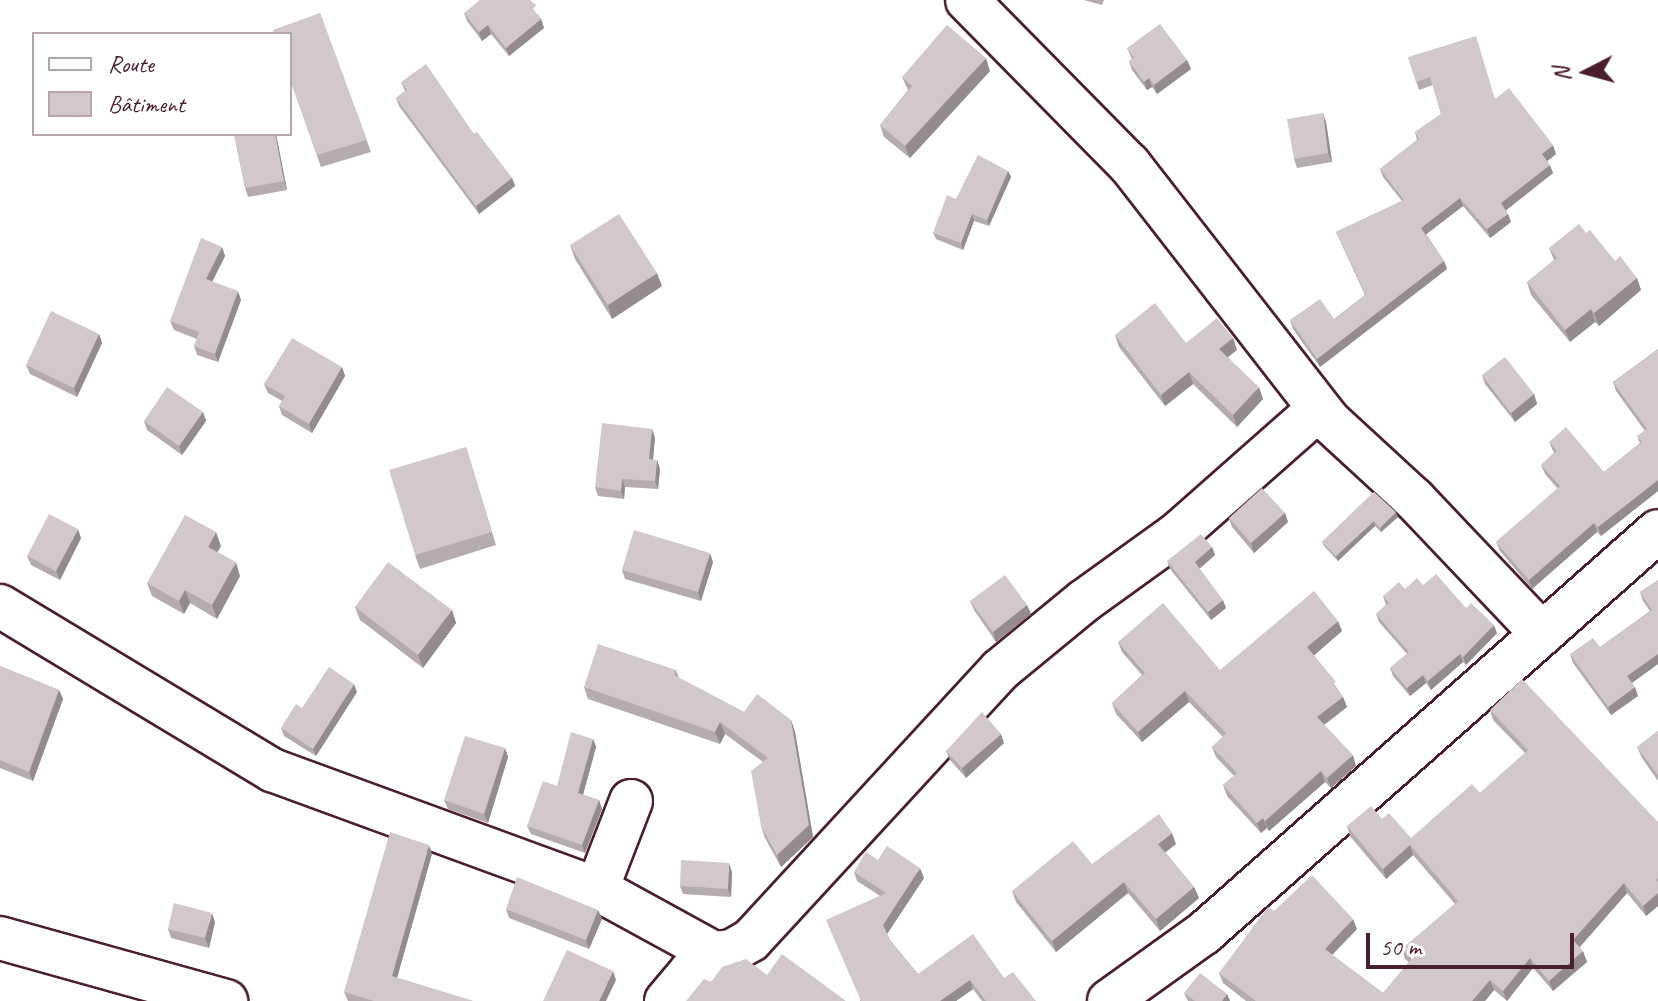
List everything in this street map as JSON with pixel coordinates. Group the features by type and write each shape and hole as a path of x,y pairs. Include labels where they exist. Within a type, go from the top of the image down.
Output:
{"street":[{"path":"967,0 1129,164 1319,409 1414,499 1542,634"},
{"path":"666,1001 691,971 714,953 732,951 751,940 1000,670 1084,601 1177,534 1319,409"},
{"path":"1109,1001 1204,933 1658,531"},
{"path":"0,606 272,770 597,889 714,953"},
{"path":"597,889 631,801"},
{"path":"0,938 226,1001"}],"building":[{"path":"480,0 530,0 536,5 533,9 541,19 506,48 488,25 479,32 464,13"},
{"path":"320,13 367,140 317,155 292,85 292,32 273,30"},
{"path":"1160,24 1187,60 1154,85 1149,78 1144,82 1129,61 1134,58 1127,48"},
{"path":"947,25 986,58 905,146 880,125 912,86 902,77"},
{"path":"1476,36 1495,99 1509,88 1553,145 1542,154 1550,165 1501,203 1508,214 1487,229 1460,198 1421,228 1444,261 1317,359 1290,320 1320,299 1334,319 1366,295 1336,232 1404,200 1380,169 1419,139 1415,132 1441,114 1430,77 1416,82 1408,57"},
{"path":"426,64 474,134 477,132 512,178 476,206 396,98 407,90 401,82"},
{"path":"1323,113 1328,153 1294,159 1287,119"},
{"path":"234,136 275,136 284,181 245,188"},
{"path":"978,155 1008,171 987,220 972,214 961,243 933,233 947,195 956,199"},
{"path":"619,214 657,273 608,305 570,245"},
{"path":"1579,224 1586,233 1590,230 1615,261 1620,256 1637,278 1594,313 1591,309 1565,330 1527,282 1557,258 1549,248"},
{"path":"201,238 222,247 206,279 238,291 215,354 194,346 199,332 170,321"},
{"path":"1155,303 1186,343 1217,318 1233,338 1219,349 1259,387 1233,415 1189,372 1161,395 1115,335"},
{"path":"51,311 99,334 74,388 26,365"},
{"path":"292,338 342,367 309,424 279,406 285,396 264,384"},
{"path":"1658,349 1658,480 1598,527 1594,523 1529,580 1496,542 1560,486 1541,465 1557,451 1549,442 1566,427 1604,472 1642,442 1637,436 1647,429 1613,382"},
{"path":"1505,357 1534,394 1511,413 1482,375"},
{"path":"167,387 203,412 179,446 144,421"},
{"path":"602,423 652,429 649,459 657,460 655,481 622,479 621,491 595,487"},
{"path":"466,447 492,532 415,555 389,470"},
{"path":"1262,488 1285,513 1251,543 1229,518"},
{"path":"1374,492 1396,512 1380,528 1374,521 1336,556 1322,542"},
{"path":"49,514 78,529 56,571 27,556"},
{"path":"185,515 216,532 208,547 236,562 212,605 185,590 179,601 147,583"},
{"path":"634,530 710,553 698,592 622,570"},
{"path":"1201,534 1212,547 1195,562 1223,600 1208,612 1167,561"},
{"path":"388,562 452,610 418,655 355,607"},
{"path":"1436,574 1466,608 1471,603 1494,625 1463,657 1460,654 1428,681 1423,675 1407,688 1390,668 1409,652 1376,614 1389,603 1383,596 1399,582 1405,589 1417,578 1423,585"},
{"path":"1005,575 1027,605 993,632 970,601"},
{"path":"1658,580 1658,654 1627,676 1635,687 1608,707 1570,654 1593,638 1600,647 1652,610 1640,592"},
{"path":"1314,591 1338,621 1307,647 1336,682 1333,684 1343,697 1317,717 1353,755 1327,778 1321,771 1265,821 1263,818 1257,823 1223,785 1237,773 1212,747 1226,733 1185,691 1138,732 1112,703 1145,673 1118,642 1163,603 1220,670"},
{"path":"598,644 676,670 674,675 744,712 757,694 791,720 809,825 777,855 761,826 751,771 768,758 720,722 715,732 584,687"},
{"path":"0,666 59,690 29,772 0,760"},
{"path":"329,667 354,684 313,749 281,728 296,704 302,708"},
{"path":"1522,679 1658,822 1658,893 1643,906 1624,883 1573,940 1583,951 1549,981 1530,958 1503,991 1490,980 1472,1001 1256,1001 1219,973 1268,907 1274,911 1312,875 1353,919 1325,949 1383,993 1412,959 1402,949 1458,901 1410,845 1383,869 1347,826 1371,806 1382,819 1389,813 1411,838 1472,784 1480,793 1528,750 1490,710"},
{"path":"982,712 1001,734 962,768 946,751"},
{"path":"1658,731 1658,775 1637,747"},
{"path":"571,732 593,739 578,793 599,800 582,845 527,826 543,781 557,786"},
{"path":"465,736 505,748 484,814 444,800"},
{"path":"1159,814 1172,833 1158,844 1194,887 1156,919 1124,882 1052,941 1012,891 1073,841 1092,864"},
{"path":"390,832 429,845 392,976 473,1001 374,1001 344,992"},
{"path":"887,846 920,868 883,925 890,940 918,974 973,934 1004,978 1013,972 1036,1001 986,1001 970,980 940,1001 861,1001 826,920 886,893 854,872 866,852 878,860"},
{"path":"681,860 729,863 728,889 680,886"},
{"path":"517,877 598,910 586,940 506,909"},
{"path":"174,903 212,913 205,938 168,929"},
{"path":"567,950 613,971 599,1001 543,1001"},
{"path":"782,954 846,1001 686,1001 704,979 711,982 722,967 746,959 767,975"},
{"path":"1200,973 1227,994 1222,1001 1195,1001 1184,993"}]}
